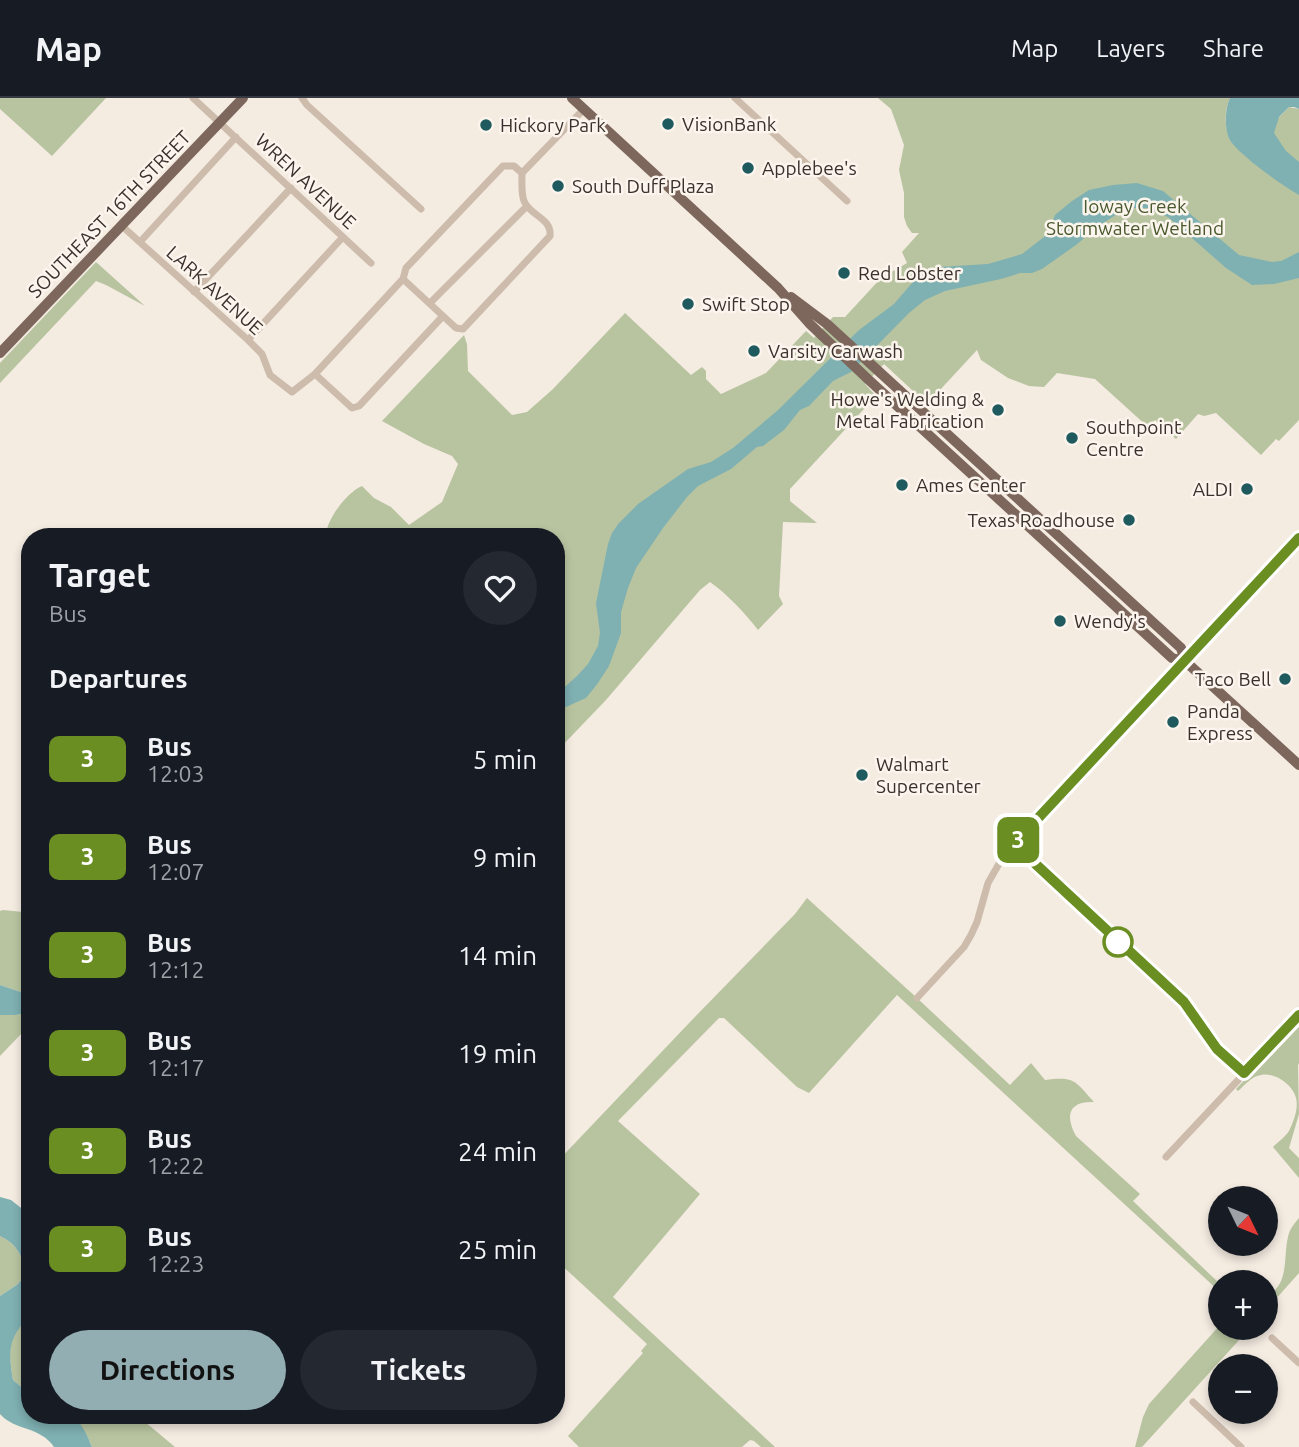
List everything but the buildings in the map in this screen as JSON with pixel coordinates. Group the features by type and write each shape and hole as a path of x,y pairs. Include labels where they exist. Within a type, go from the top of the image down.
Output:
{"main road":[{"name":"SOUTHEAST 16TH STREET","path":"0,353 243,98"},
{"path":"572,98 778,288 818,333 1172,658 1185,661 1299,765"},
{"path":"778,288 827,324 878,370 1181,648 1185,661"}],"street":[{"name":"WREN AVENUE","path":"193,98 370,262"},
{"path":"302,98 421,209"},
{"path":"735,98 847,201"},
{"path":"403,279 456,328 463,329 550,236 548,225 523,200 522,173 584,109"},
{"path":"140,243 236,137"},
{"path":"443,316 359,406 352,408 315,374 403,279 406,268 503,166 514,166 522,173"},
{"path":"194,292 291,188"},
{"path":"430,303 527,206"},
{"name":"LARK AVENUE","path":"122,226 248,340 262,354 270,375 292,392 315,374"},
{"path":"248,340 343,236"},
{"path":"917,998 964,947 977,922 988,883 1004,855 1299,538"},
{"path":"1167,1157 1299,1015"},
{"path":"1274,1340 1299,1363"},
{"path":"1194,1402 1241,1447"}],"green space":[{"path":"0,98 106,98 52,156 0,109"},
{"name":"Ioway Creek Stormwater Wetland","path":"878,98 1230,98 1226,114 1227,132 1232,142 1244,154 1289,107 1299,109 1299,420 1261,455 1216,413 1204,416 1198,414 1176,439 1155,420 1148,427 1095,379 1057,373 1044,387 1029,386 1008,378 981,360 977,350 927,404 884,364 865,384 876,396 790,489 790,501 817,523 783,522 779,596 783,604 758,630 736,604 710,582 565,743 565,528 328,528 333,515 356,489 362,486 374,498 391,507 409,525 442,502 458,464 452,456 382,421 464,335 468,371 512,415 527,412 553,389 625,313 691,375 702,367 706,371 706,379 721,394 766,373 806,331 814,338 833,317 845,317 881,278 907,263 902,252 919,233 912,233 904,217 904,193 899,170 904,145 891,109"},
{"path":"96,262 145,306 96,281 0,383 0,363"},
{"path":"807,898 1010,1085 1031,1063 1045,1080 1063,1079 1078,1085 1094,1102 1079,1104 1071,1111 1071,1122 1076,1136 1140,1194 1133,1201 1208,1273 1208,1281 897,995 809,1093 797,1087 724,1018 719,1018 618,1121 700,1194 613,1297 775,1447 761,1447 750,1440 742,1447 579,1447 568,1436 643,1353 641,1351 647,1344 565,1268 565,1154 795,914"},
{"path":"0,911 21,912 21,992 0,985"},
{"path":"21,1014 21,1034 0,1056 0,1015"},
{"path":"1299,1022 1299,1114 1289,1148 1299,1158 1299,1178 1273,1147 1291,1128 1294,1120 1297,1102 1291,1088 1283,1080 1261,1075 1238,1091 1236,1089"},
{"path":"1299,1218 1299,1273 1278,1296 1278,1286 1284,1271 1292,1227"},
{"path":"0,1236 18,1251 21,1258 21,1280 0,1296"},
{"path":"21,1326 21,1387 13,1380 10,1360 11,1345"},
{"path":"1208,1338 1239,1340 1226,1354 1208,1354 1208,1374 1142,1447 1135,1447 1149,1404"},
{"path":"78,1424 148,1424 175,1447 92,1447"}],"water":[{"path":"1230,98 1299,98 1299,109 1289,107 1279,117 1274,133 1286,151 1299,162 1299,195 1251,161 1230,140 1226,119"},
{"path":"1137,183 1163,191 1239,255 1272,262 1281,261 1299,252 1299,278 1274,284 1252,285 1226,268 1168,217 1146,208 1134,208 1117,214 1042,269 945,291 925,300 851,372 833,381 809,406 800,410 784,430 763,446 757,447 731,469 698,486 687,497 636,568 621,612 621,633 609,666 586,698 565,707 565,686 588,664 598,646 600,633 596,603 608,544 619,523 638,504 688,469 711,462 733,448 777,411 859,330 894,304 912,283 939,267 988,264 1022,254 1044,237 1055,215 1072,201 1089,190"},
{"path":"0,985 21,992 21,1014 0,1015"},
{"path":"0,1197 11,1200 21,1208 21,1258 11,1243 0,1236"},
{"path":"21,1280 21,1326 11,1345 10,1360 13,1380 21,1387 21,1424 79,1424 92,1447 54,1447 42,1435 13,1423 0,1414 0,1296"}],"bus line":[{"name":"3","path":"1299,538 1014,844 1184,1002 1217,1049 1244,1073 1299,1015"}],"place":[{"name":"VisionBank","path":"668,124"},
{"name":"Hickory Park","path":"486,125"},
{"name":"Applebee's","path":"748,168"},
{"name":"South Duff Plaza","path":"558,186"},
{"name":"Red Lobster","path":"844,273"},
{"name":"Swift Stop","path":"688,304"},
{"name":"Varsity Carwash","path":"754,351"},
{"name":"Howe's Welding & Metal Fabrication","path":"998,410"},
{"name":"Southpoint Centre","path":"1072,438"},
{"name":"Ames Center","path":"902,485"},
{"name":"ALDI","path":"1247,489"},
{"name":"Texas Roadhouse","path":"1129,520"},
{"name":"Wendy's","path":"1060,621"},
{"name":"Taco Bell","path":"1285,679"},
{"name":"Panda Express","path":"1173,722"},
{"name":"Walmart Supercenter","path":"862,775"}]}
